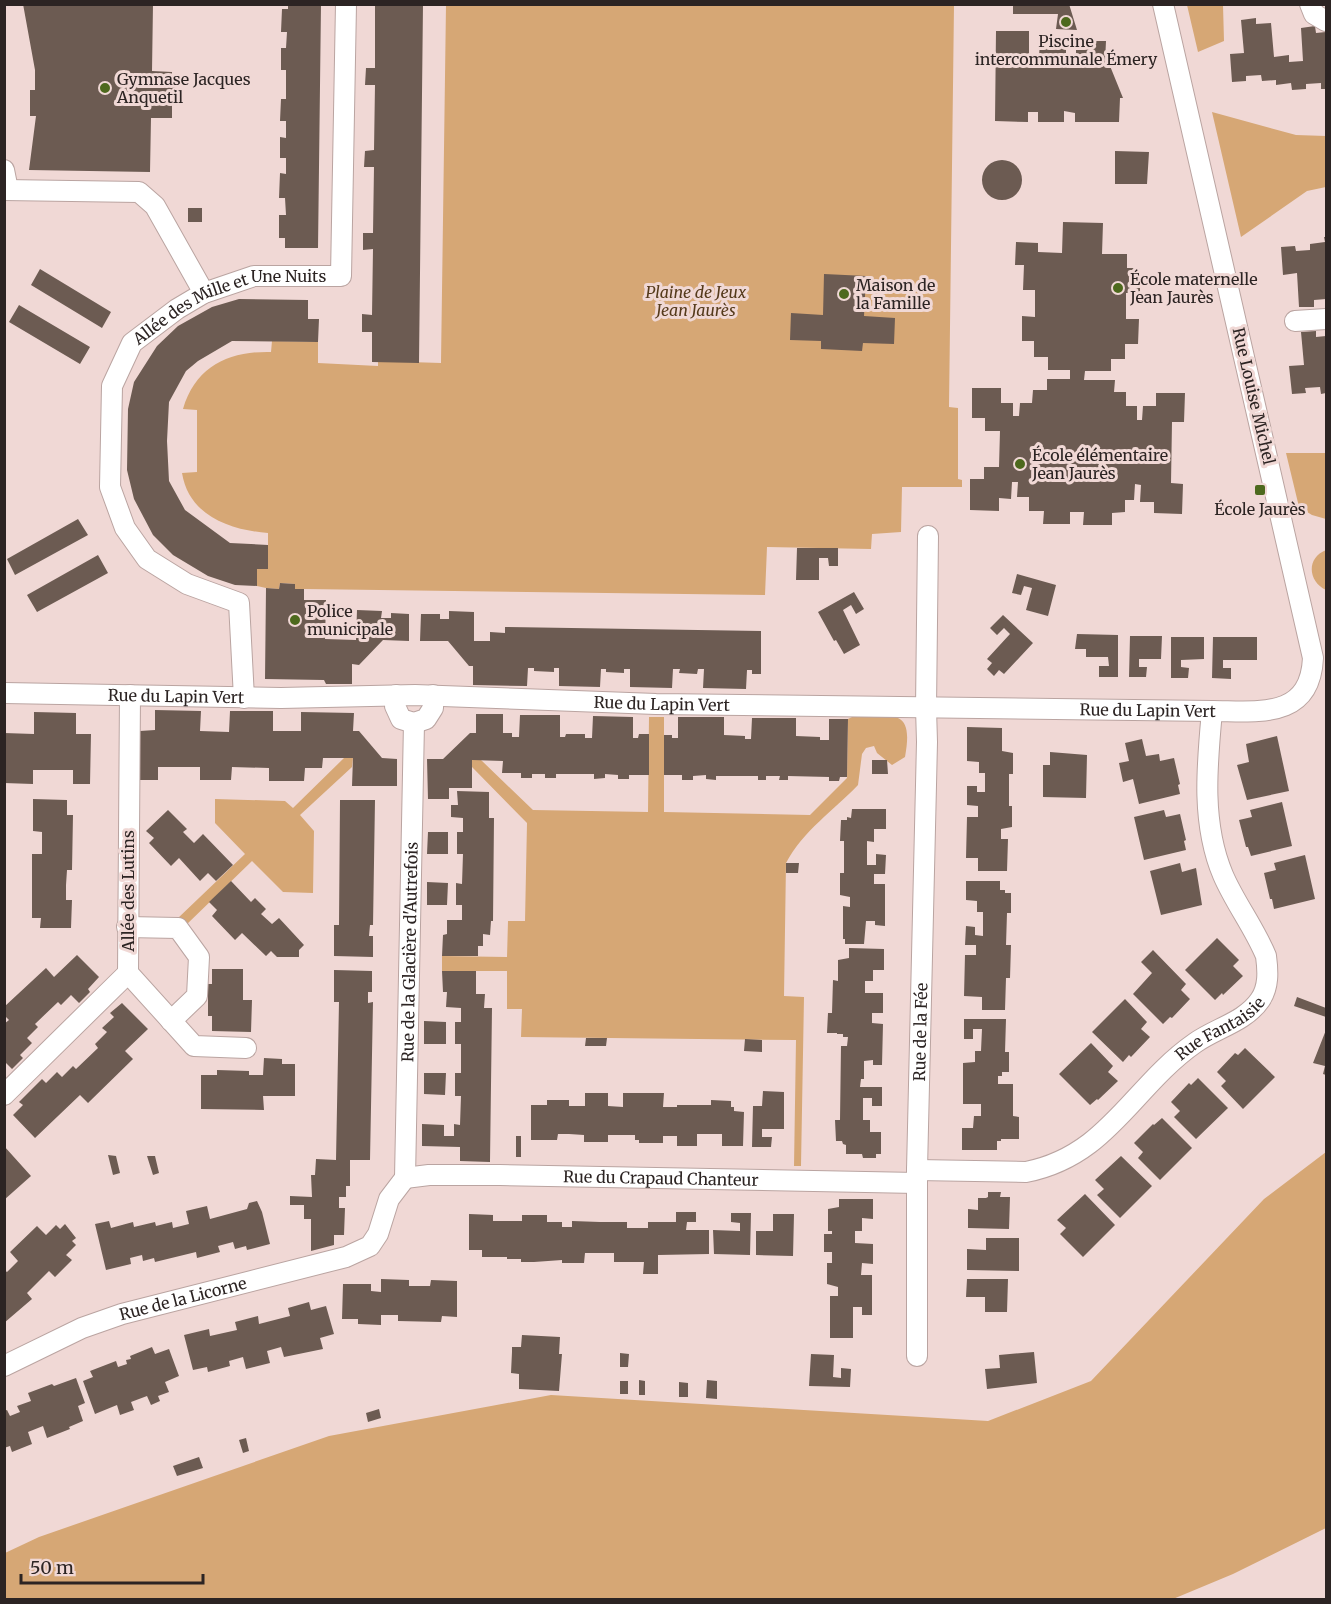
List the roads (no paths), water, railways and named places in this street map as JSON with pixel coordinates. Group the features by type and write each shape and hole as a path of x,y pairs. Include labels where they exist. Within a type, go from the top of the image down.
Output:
{"street":[{"name":"Allée des Mille et Une Nuits","path":"244,698 239,603 187,584 147,559 124,528 110,487 112,386 132,343 177,309 204,293 254,276 341,276 346,4"},
{"name":"Rue Louise Michel","path":"1163,4 1314,658 1310,682"},
{"path":"1310,4 1314,14 1326,21"},
{"path":"4,170 6,190 140,192 155,206 204,293"},
{"path":"1294,321 1326,319"},
{"name":"Rue de la Fée","path":"917,1356 917,1176 927,742 928,536"},
{"name":"Rue du Lapin Vert","path":"4,693 244,698 433,695 656,704 1212,711 1274,710 1292,704 1303,694 1310,682"},
{"name":"Allée des Lutins","path":"130,695 128,973 194,1046 246,1048"},
{"path":"396,695 395,706 401,719 414,723 426,719 432,708 433,695"},
{"name":"Rue Fantaisie","path":"917,1176 1026,1172 1040,1169 1072,1155 1106,1131 1173,1060 1196,1042 1240,1019 1259,1002 1267,984 1266,956 1222,872 1209,813 1207,770 1212,711"},
{"name":"Rue de la Glacière d'Autrefois","path":"405,1178 414,723"},
{"path":"127,927 178,928 199,957 197,996 171,1021"},
{"path":"4,1095 128,973"},
{"name":"Rue du Crapaud Chanteur","path":"405,1178 429,1175 917,1176"},
{"name":"Rue de la Licorne","path":"4,1366 82,1328 123,1314 346,1257 367,1249 378,1234 389,1199 405,1178"}],"place":[{"name":"Piscine intercommunale Émery","path":"1066,22"},
{"name":"Gymnase Jacques Anquetil","path":"105,88"},
{"name":"École maternelle Jean Jaurès","path":"1118,288"},
{"name":"Maison de la Famille","path":"844,294"},
{"name":"École élémentaire Jean Jaurès","path":"1020,464"},
{"name":"École Jaurès","path":"1260,490"},
{"name":"Police municipale","path":"295,620"}],"park label":[{"name":"Plaine de Jeux Jean Jaurès","path":"696,301"}]}
